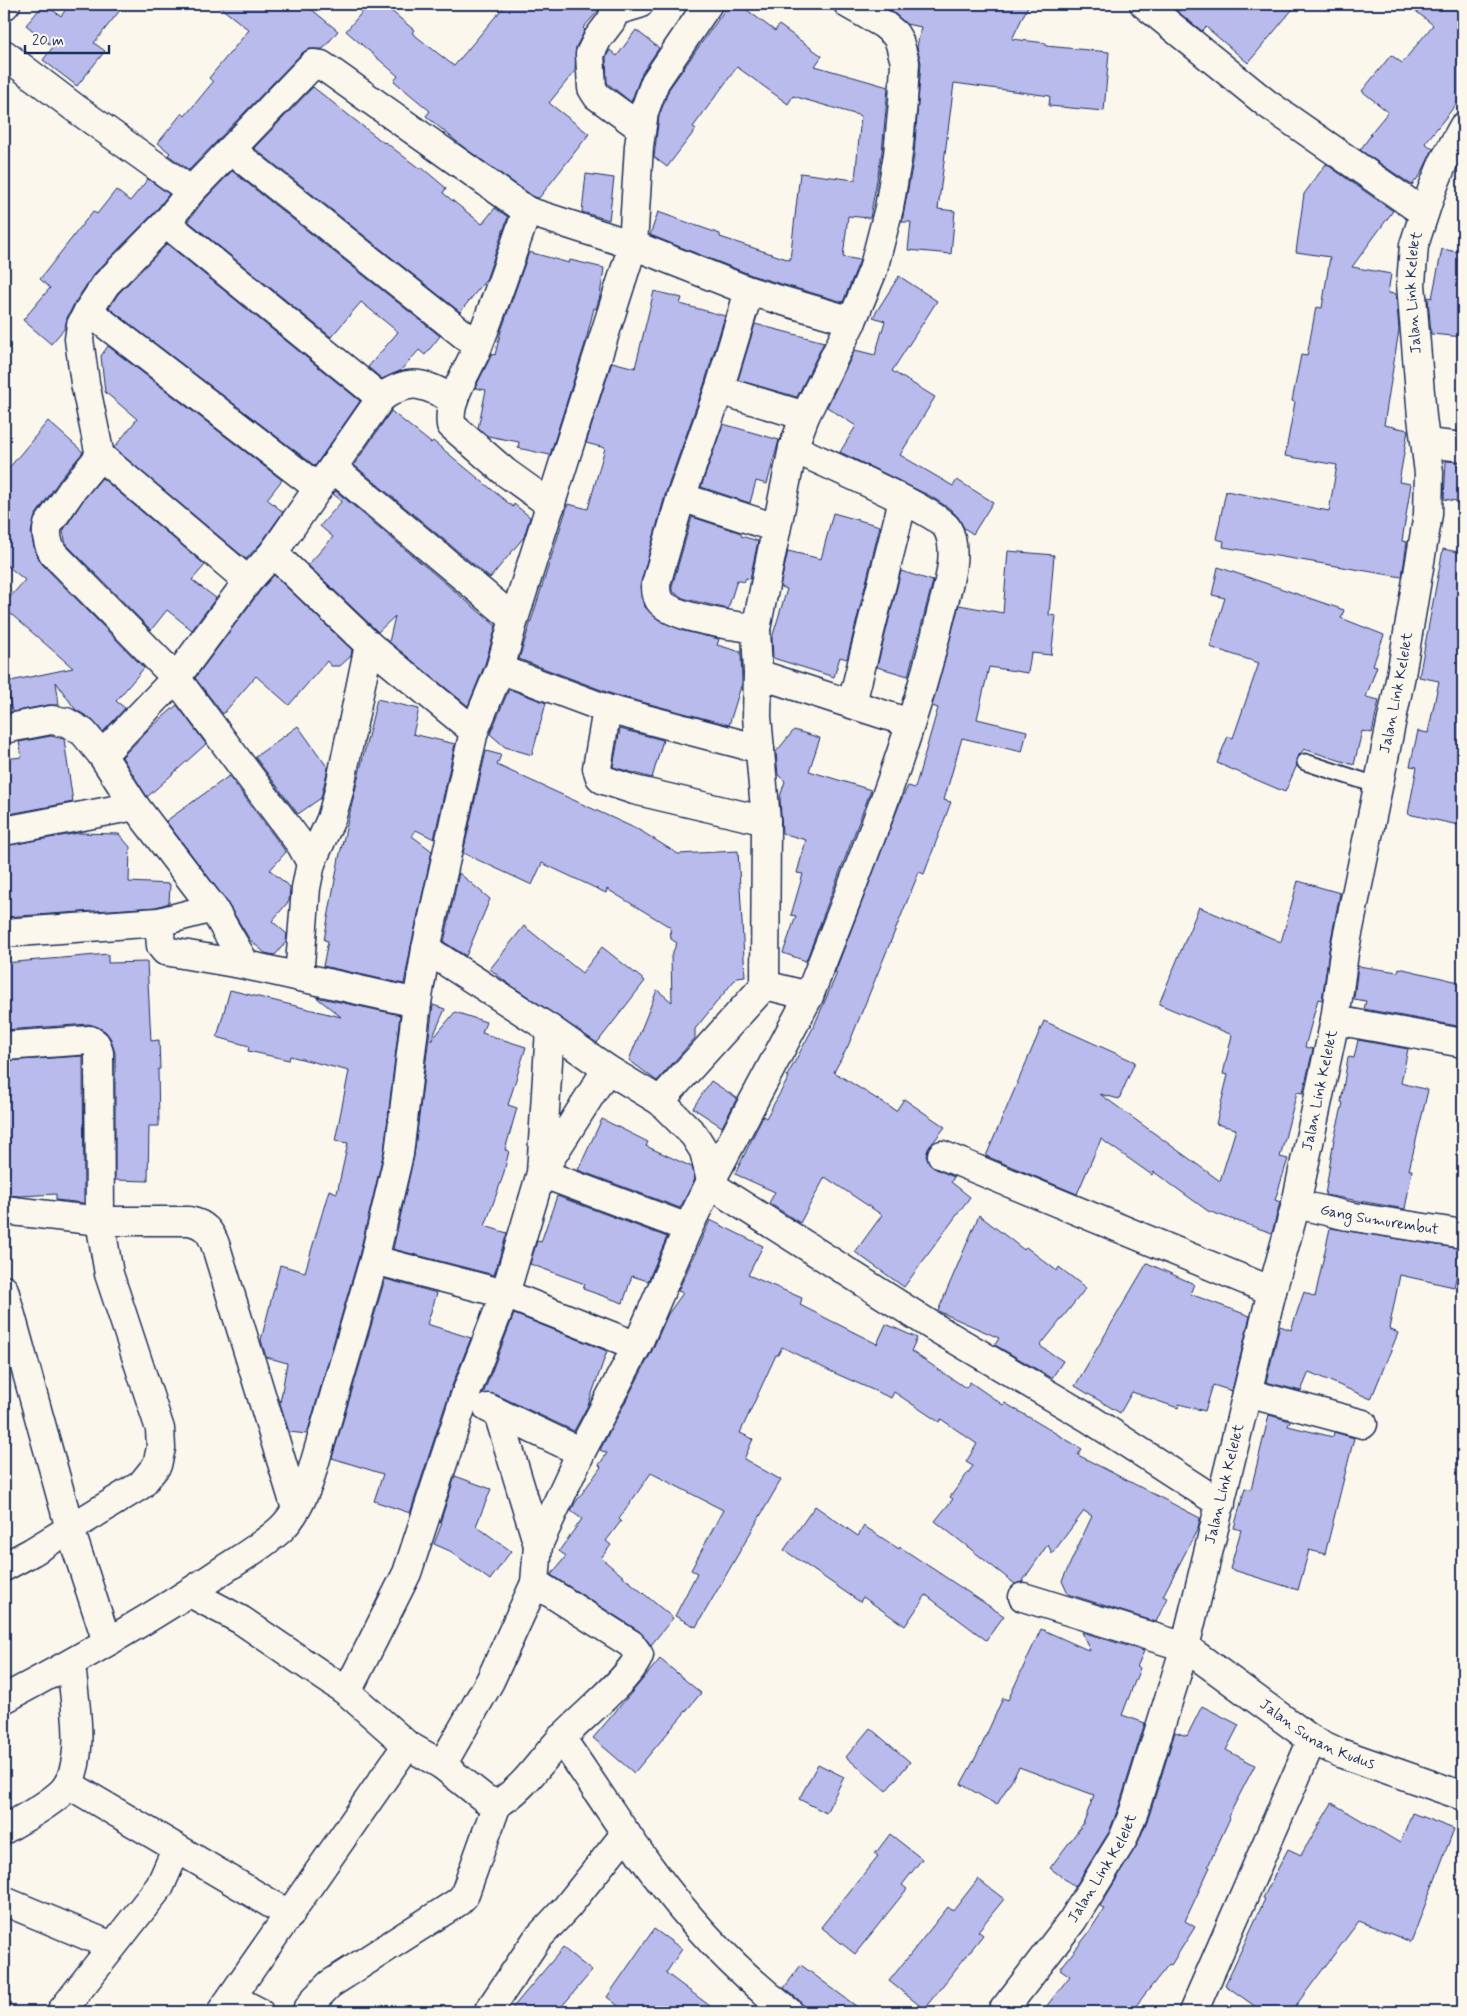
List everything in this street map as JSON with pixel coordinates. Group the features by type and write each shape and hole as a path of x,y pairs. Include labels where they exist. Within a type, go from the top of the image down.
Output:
{"street":[{"path":"4,1699 71,1664 190,1593 267,1540 281,1528 296,1509 309,1482 374,1260 399,1154 417,1002 426,948 474,731 500,669 514,619 634,245 641,128 644,112 655,82 708,4"},
{"path":"660,1101 765,985 766,822 757,716 756,629 793,448 805,416 852,321 873,270 889,208 898,154 905,62 900,41 890,29 877,19 848,4"},
{"path":"1144,4 1266,103 1424,213"},
{"path":"623,6 590,54 592,88 597,96 641,128"},
{"path":"4,54 74,108 191,191"},
{"path":"248,581 100,456 79,339 81,325 100,292 166,223 191,191 308,69 316,64 330,71 527,211 634,245 749,291 852,321"},
{"name":"Jalan Link Kelelet","path":"1002,2012 1072,1921 1112,1860 1134,1811 1185,1647 1272,1291 1296,1204 1335,1020 1344,953 1416,596 1428,514 1429,473 1422,417 1411,284 1414,245 1443,163 1463,127"},
{"path":"231,150 478,346"},
{"path":"527,211 478,346 454,400 450,414 451,425 504,472 551,505"},
{"path":"166,223 381,398"},
{"path":"749,291 719,390 680,497 656,584 658,599 672,611 686,616 756,629"},
{"path":"88,311 325,478 514,619"},
{"path":"102,755 176,678 248,581 273,553 381,398 395,388 409,384 420,385 454,400"},
{"path":"719,390 805,416"},
{"path":"1426,444 1463,447"},
{"path":"442,1765 490,1681 535,1583 538,1546 581,1452 637,1346 688,1228 711,1181 809,996 882,809 932,654 948,584 952,549 949,533 940,519 793,448"},
{"path":"100,456 72,490 48,526 49,546 52,553 176,678 301,845 310,863"},
{"path":"680,497 776,528"},
{"path":"852,703 903,500"},
{"path":"273,553 369,645 474,731"},
{"path":"299,977 306,888 310,863 331,819 339,791 369,645"},
{"path":"500,669 607,709 760,749"},
{"path":"758,674 910,723"},
{"path":"607,709 596,768 600,777 604,780 634,790 766,822"},
{"path":"4,729 51,720 66,722 83,732 102,755 136,806 213,908 246,965"},
{"path":"4,831 136,806"},
{"path":"4,933 159,922 213,908"},
{"path":"159,922 161,946 165,951 246,965 417,1002"},
{"path":"426,948 550,1029 607,1070 660,1101 694,1135 701,1145 711,1181 724,1194 934,1327 1090,1419 1221,1504"},
{"path":"765,985 809,996"},
{"path":"1335,1020 1463,1043"},
{"path":"347,1692 407,1573 465,1396 505,1294 541,1173 550,1029"},
{"path":"4,1046 90,1040 96,1044 100,1053 100,1221 109,1274 160,1429 161,1448 157,1466 142,1485 4,1567"},
{"path":"541,1173 607,1070"},
{"path":"942,1155 1272,1291"},
{"path":"541,1173 688,1228"},
{"name":"Gang Sumurembut","path":"1296,1204 1348,1216 1463,1234"},
{"path":"4,1210 100,1221 189,1221 200,1224 209,1231 216,1247 296,1509"},
{"path":"374,1260 505,1294 637,1346"},
{"path":"4,1290 70,1529 107,1642"},
{"path":"1247,1394 1363,1424"},
{"path":"465,1396 581,1452"},
{"path":"498,1413 538,1546"},
{"path":"306,2012 315,1999 330,1984 458,1902 464,1896 497,1804 512,1794 561,1738 624,1677 639,1655 631,1644 535,1583"},
{"path":"190,1593 241,1620 347,1692 407,1745 442,1765 485,1799 497,1804"},
{"name":"Jalan Sunan Kudus","path":"1023,1597 1185,1647 1312,1740 1340,1754 1463,1796"},
{"path":"4,1830 47,1804 68,1784 74,1768 77,1738 71,1664"},
{"path":"561,1738 626,1833 681,1906 715,1945 765,1994 789,2012"},
{"path":"1193,2012 1312,1740"},
{"path":"259,2012 227,2005 407,1745"},
{"path":"68,1784 176,1850 290,1915"},
{"path":"488,2012 537,1939 573,1901 626,1833"},
{"path":"61,2012 160,1886 176,1850"},
{"path":"4,1901 112,1946"}],"lane":[{"path":"1305,762 1379,786"}],"building":[{"path":"44,4 61,16 70,4 125,4 94,43 105,51 77,86 43,60 53,47 26,25"},
{"path":"216,4 305,4 338,31 323,49 308,49 302,53 189,170 168,155 170,153 158,143 182,113 185,116 213,82 209,78 249,30"},
{"path":"369,4 383,4 414,30 412,33 454,66 506,4 599,4 598,11 583,28 585,30 576,47 575,71 549,103 589,134 539,198 534,197 462,146 426,116 430,111 394,81 398,76 346,31"},
{"path":"729,4 739,4 775,31 779,25 822,56 815,66 888,87 882,152 870,218 848,216 843,257 860,260 843,302 754,276 650,235 658,212 720,234 720,237 790,260 800,173 855,180 861,116 793,96 788,104 737,67 693,127 696,129 667,167 654,157 659,116 669,89"},
{"path":"879,4 1029,4 1012,39 1046,43 1046,46 1109,52 1104,111 1049,106 1050,96 954,83 938,209 955,211 951,254 908,250 911,222 902,222 914,156 921,63 917,47 921,27 906,24 893,12"},
{"path":"1168,4 1297,4 1248,63 1206,27 1202,31"},
{"path":"1407,4 1463,4 1463,96 1425,143 1433,149 1421,174 1412,185 1360,150 1388,112 1362,91 1391,55 1402,63 1433,25"},
{"path":"636,30 659,48 642,73 631,102 607,83 606,57 610,50 617,56"},
{"path":"313,87 384,143 420,169 421,167 446,188 443,193 482,224 495,208 508,217 486,280 460,312 254,148"},
{"path":"1326,164 1393,211 1352,267 1391,274 1388,293 1396,294 1399,330 1384,425 1408,430 1399,482 1411,484 1402,541 1407,542 1402,577 1223,547 1224,541 1216,539 1226,491 1329,511 1337,465 1285,456 1295,402 1292,401 1301,355 1307,356 1316,307 1322,308 1330,257 1296,252 1304,194"},
{"path":"232,171 440,336 425,355 419,350 400,371 382,379 368,367 398,332 361,302 331,337 188,221 203,201"},
{"path":"586,174 614,178 609,220 582,212"},
{"path":"148,179 169,194 154,213 93,275 74,304 67,318 65,328 51,344 23,320 50,288 40,279 93,211 97,214 116,190 130,201"},
{"path":"167,244 360,401 315,466 109,308 118,294"},
{"path":"1442,249 1463,253 1463,337 1431,334 1428,297 1432,298"},
{"path":"529,252 569,263 570,260 604,268 600,296 596,309 594,308 585,344 550,455 518,448 519,442 488,436 478,428 486,390 475,388 492,354 495,355 501,331"},
{"path":"899,276 937,301 892,371 935,397 900,455 953,486 957,480 993,502 973,534 964,528 958,517 949,508 930,496 840,452 856,426 827,407 855,350 875,355 885,321 873,317"},
{"path":"654,291 682,298 680,304 725,316 704,385 666,492 640,586 641,597 645,607 659,620 684,631 719,639 717,645 741,652 742,683 729,725 612,694 519,659 568,504 588,509 605,448 586,443 612,362 635,368"},
{"path":"755,324 824,342 797,397 738,380"},
{"path":"108,346 282,480 267,499 283,512 261,543 246,559 114,448 137,419 105,392 101,356"},
{"path":"391,411 431,443 433,441 513,507 514,504 530,517 524,537 490,578 354,465"},
{"path":"48,421 83,452 59,481 35,516 31,533 35,552 42,564 144,668 116,701 125,708 103,732 91,719 75,709 56,682 59,705 48,705 12,712 6,682 73,668 4,608 4,604 25,580 4,563 4,474"},
{"path":"723,424 779,440 767,484 756,481 750,503 701,487"},
{"path":"1446,461 1463,462 1463,502 1444,499"},
{"path":"102,478 205,565 192,580 216,598 192,630 167,610 151,630 66,544 63,531 84,499"},
{"path":"336,491 496,626 485,664 468,706 389,642 395,616 378,632 308,565 333,537 320,526 342,501 333,494"},
{"path":"833,513 880,526 847,659 840,657 834,677 773,658 772,638 787,589 780,587 788,551 821,559"},
{"path":"692,517 741,533 741,536 758,541 750,579 746,578 744,582 737,580 728,609 683,598 672,591"},
{"path":"1443,549 1463,553 1463,826 1408,814 1417,767 1410,766 1418,731 1428,733 1439,681 1419,677"},
{"path":"1008,551 1054,555 1049,615 1056,616 1051,655 1031,653 1028,673 989,667 977,719 1027,731 1022,752 962,738 944,800 951,802 924,874 919,872 848,1046 834,1072 896,1111 904,1099 945,1127 928,1149 926,1156 929,1164 954,1177 951,1182 970,1197 904,1287 855,1252 882,1215 825,1177 800,1223 769,1203 775,1192 735,1174 763,1116 766,1118 814,1026 837,973 835,972 901,800 908,786 915,788 938,708 932,706 959,605 1003,613"},
{"path":"1218,567 1344,610 1341,618 1384,635 1373,665 1377,666 1366,697 1379,700 1372,733 1362,731 1354,765 1304,749 1296,759 1297,765 1285,792 1217,763 1228,736 1233,738 1259,663 1210,647 1225,598 1212,595"},
{"path":"901,571 933,581 908,676 877,667"},
{"path":"274,575 352,650 351,656 340,666 331,666 327,661 289,705 256,676 223,714 195,678"},
{"path":"509,689 546,703 532,755 505,747 490,734"},
{"path":"377,699 419,709 413,734 455,744 434,839 416,830 412,836 432,851 404,984 323,966 328,941 324,940 339,858"},
{"path":"177,705 206,744 147,797 122,757 149,729"},
{"path":"298,726 328,768 321,798 298,814 255,757"},
{"path":"620,729 663,740 652,778 613,767"},
{"path":"794,730 820,738 809,771 871,790 806,961 783,953 796,916 791,915 803,874 797,873 806,840 782,833 780,797 785,781 778,775 776,752"},
{"path":"51,736 64,739 73,802 4,815 4,759 22,757 19,742"},
{"path":"486,751 501,755 497,765 641,831 678,854 738,851 745,976 737,977 695,1029 695,1038 657,1081 629,1060 657,990 672,1002 671,956 677,943 671,939 670,927 607,889 606,893 542,863 532,885 463,853"},
{"path":"229,776 286,852 270,870 290,887 289,901 272,921 287,934 286,942 275,955 265,953 250,940 225,899 166,821"},
{"path":"78,833 119,834 130,847 129,882 170,884 169,903 156,907 4,917 4,846"},
{"path":"459,873 490,899 466,956 444,942"},
{"path":"1298,881 1340,893 1322,1000 1318,999 1305,1047 1313,1049 1303,1093 1297,1092 1280,1157 1288,1159 1275,1200 1280,1202 1272,1233 1208,1211 1154,1172 1152,1175 1101,1139 1077,1194 986,1156 1044,1021 1135,1062 1119,1099 1100,1094 1220,1181 1236,1129 1216,1124 1228,1075 1223,1074 1232,1035 1159,1004 1199,907 1281,942"},
{"path":"524,926 582,973 602,947 645,981 597,1043 506,982 490,969"},
{"path":"108,954 108,963 147,962 151,1041 159,1040 160,1069 158,1069 159,1126 149,1126 148,1181 115,1180 115,1053 111,1039 105,1031 89,1024 4,1030 4,963"},
{"path":"1358,966 1398,972 1399,968 1463,983 1463,1027 1364,1009 1366,1001 1354,999"},
{"path":"230,990 341,1017 316,997 400,1015 384,1151 359,1256 307,1434 289,1432 280,1403 287,1363 266,1357 261,1340 280,1265 305,1272 329,1190 337,1193 348,1143 335,1141 349,1071 290,1056 289,1060 248,1051 249,1046 217,1037"},
{"path":"433,1005 445,1009 431,1041 455,1012 486,1022 482,1033 526,1047 508,1105 517,1108 505,1150 509,1151 503,1176 485,1226 507,1233 494,1275 393,1249 414,1156"},
{"path":"1358,1040 1408,1049 1401,1083 1428,1090 1409,1170 1412,1170 1405,1209 1325,1195 1334,1139 1343,1103 1341,1102 1348,1057 1354,1058"},
{"path":"83,1056 84,1203 56,1200 56,1194 7,1195 4,1149 7,1149 4,1118 4,1061"},
{"path":"711,1081 737,1098 722,1127 693,1108"},
{"path":"602,1119 648,1142 646,1146 692,1167 695,1179 680,1208 578,1170"},
{"path":"557,1196 667,1237 648,1281 632,1276 623,1303 583,1289 585,1284 530,1264 537,1241 541,1242"},
{"path":"979,1215 1024,1250 1026,1247 1057,1271 1059,1267 1086,1288 1040,1346 1063,1361 1052,1378 995,1345 999,1338 938,1311"},
{"path":"710,1220 763,1246 748,1275 802,1298 800,1305 877,1344 886,1324 917,1338 911,1351 966,1388 970,1382 1003,1405 1005,1403 1082,1449 1078,1455 1200,1518 1198,1528 1163,1596 1167,1598 1156,1622 1068,1594 1062,1581 1092,1516 1084,1511 1052,1554 1048,1544 1022,1582 1015,1584 935,1521 953,1499 950,1497 973,1466 966,1462 977,1444 941,1419 939,1422 894,1392 891,1398 782,1347 778,1355 776,1355 740,1433 753,1439 744,1459 781,1480 696,1627 675,1616 697,1573 691,1570 723,1510 651,1473 606,1541 611,1545 601,1558 673,1618 651,1645 639,1631 551,1575 566,1556 559,1551 582,1519 571,1511 601,1467 599,1465 607,1453 600,1450 651,1353 668,1314 683,1293 678,1291"},
{"path":"1330,1228 1463,1249 1454,1287 1400,1275 1389,1329 1398,1333 1371,1399 1309,1372 1301,1391 1266,1382 1280,1326 1291,1330 1304,1292 1315,1297"},
{"path":"1147,1263 1194,1284 1190,1294 1250,1316 1232,1391 1213,1385 1205,1411 1179,1404 1178,1408 1132,1392 1120,1413 1075,1386"},
{"path":"385,1279 437,1293 427,1324 471,1338 450,1391 410,1513 374,1501 383,1474 332,1458"},
{"path":"514,1314 607,1351 588,1405 574,1431 495,1394 483,1394"},
{"path":"1269,1415 1290,1421 1288,1426 1333,1437 1334,1432 1354,1438 1325,1554 1309,1550 1298,1590 1230,1569 1241,1530 1234,1528 1245,1488 1251,1489"},
{"path":"455,1476 491,1489 476,1526 511,1551 490,1580 450,1551 434,1544"},
{"path":"815,1506 858,1536 864,1526 899,1549 900,1547 1004,1616 986,1640 926,1595 905,1626 863,1597 860,1602 784,1550"},
{"path":"1041,1629 1090,1651 1082,1632 1144,1651 1137,1667 1140,1668 1122,1715 1145,1723 1109,1832 1075,1887 1050,1868 1083,1824 1094,1795 1019,1767 997,1805 961,1784 979,1751 1003,1698 1008,1700"},
{"path":"660,1659 701,1693 634,1773 593,1738"},
{"path":"1202,1706 1239,1725 1226,1750 1255,1765 1228,1817 1230,1818 1208,1866 1210,1867 1185,1921 1195,1927 1171,1965 1169,1964 1131,2012 1042,2012 1070,1976 1060,1969 1087,1935 1104,1909 1100,1906 1137,1845 1149,1816 1175,1732 1187,1736"},
{"path":"870,1728 910,1762 886,1791 846,1757"},
{"path":"818,1764 844,1777 826,1813 799,1799"},
{"path":"1332,1803 1400,1843 1412,1813 1454,1829 1411,1942 1359,1921 1291,2012 1263,2012 1225,1985 1265,1899 1263,1898 1288,1849 1301,1855"},
{"path":"890,1834 922,1859 902,1885 907,1889 855,1954 821,1927 878,1856 875,1854"},
{"path":"978,1879 1004,1899 978,1931 983,1935 924,2009 889,1981 948,1907 953,1911"},
{"path":"654,1929 682,1949 666,1973 718,2012 626,2012 607,1997"},
{"path":"563,1948 592,1971 557,2012 509,2012"},
{"path":"801,1965 864,2012 804,2012 799,2000 784,1988"}]}
